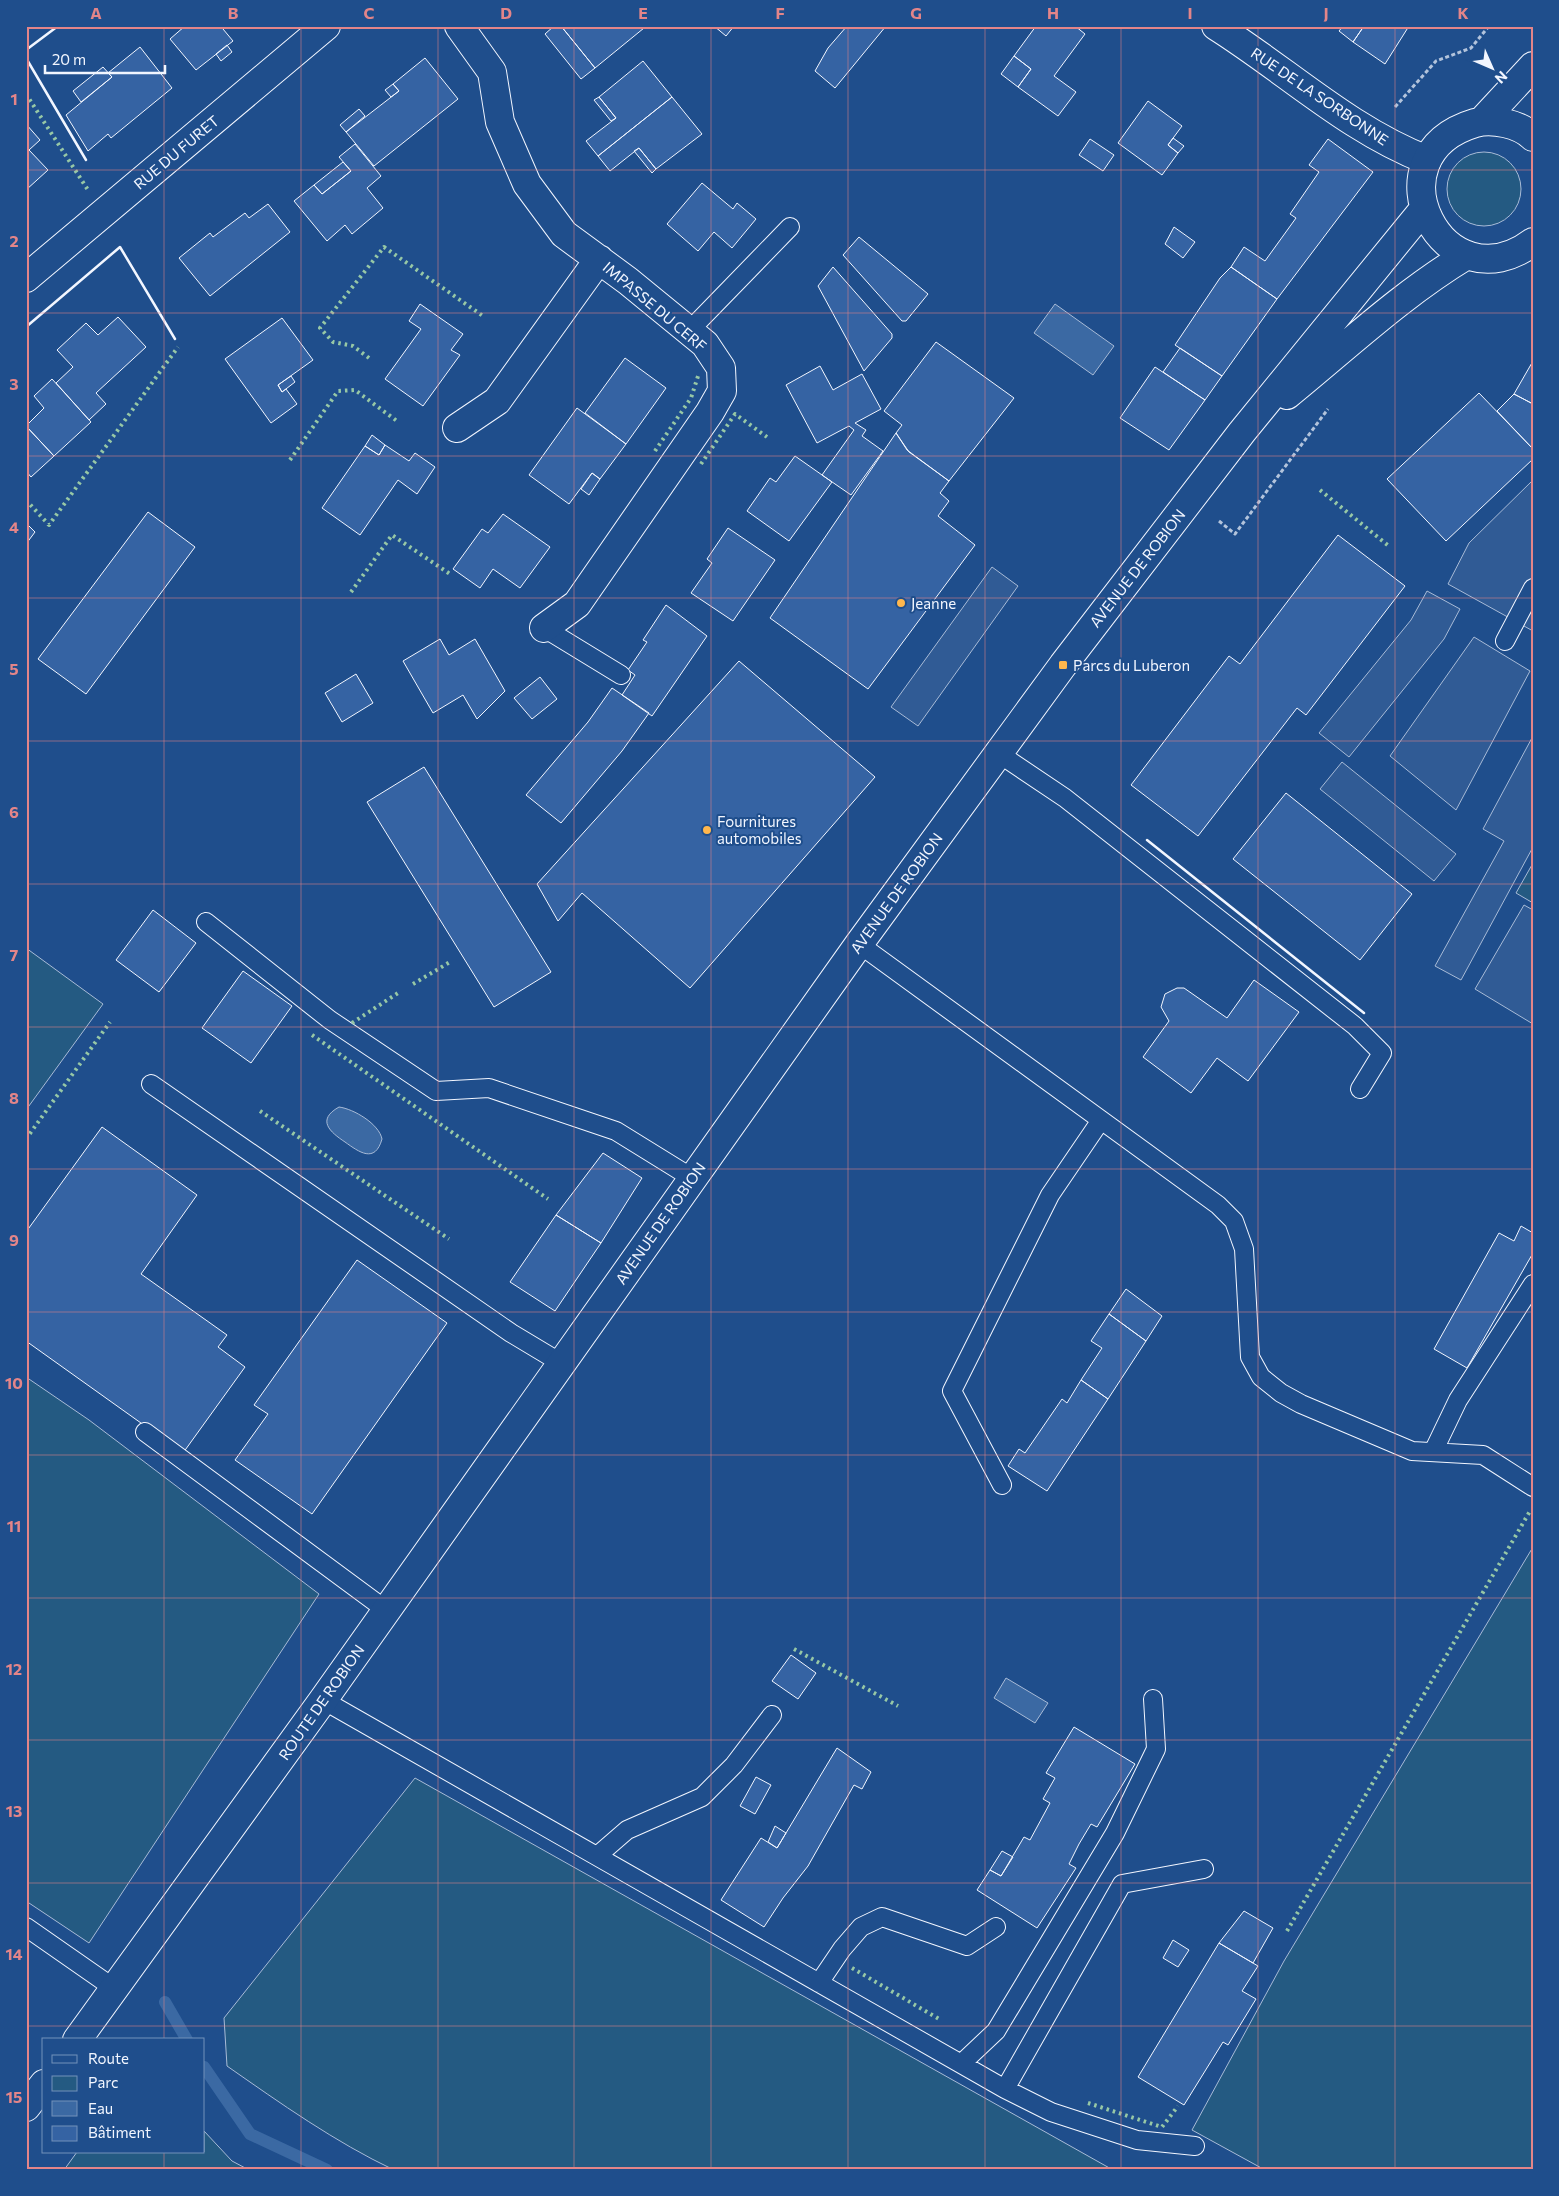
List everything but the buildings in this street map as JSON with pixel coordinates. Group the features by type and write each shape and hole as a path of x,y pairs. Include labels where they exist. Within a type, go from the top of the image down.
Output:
{"main road":[{"name":"RUE DU FURET","path":"26,278 326,26"},
{"name":"IMPASSE DU CERF","path":"459,26 492,72 500,122 526,184 564,234 599,259 705,344 721,368 722,391 577,604 544,628"},
{"name":"RUE DE LA SORBONNE","path":"1220,28 1374,135 1403,151 1427,160"},
{"path":"1482,122 1533,66"},
{"path":"1529,250 1494,259 1468,256 1448,245 1433,230 1424,210 1420,193 1427,160 1440,141 1459,128 1482,122 1507,124 1533,137"},
{"name":"AVENUE DE ROBION","path":"561,1362 859,944 998,753 1242,432 1424,210"},
{"name":"AVENUE DE ROBION","path":"1242,432 1414,291 1438,273 1468,256"},
{"path":"457,428 497,401 599,259"},
{"name":"ROUTE DE ROBION","path":"78,2038 323,1700 561,1362"},
{"path":"26,2107 42,2087"}],"lane":[{"path":"689,331 790,227"},
{"path":"1505,641 1533,588"},
{"path":"544,628 622,675"},
{"path":"998,753 1065,798 1355,1026 1382,1053 1360,1090"},
{"path":"206,922 330,1020 436,1091 489,1088 616,1131 692,1178"},
{"path":"859,944 1218,1205 1234,1221 1244,1249 1250,1357 1261,1377 1281,1393 1301,1404 1412,1451 1483,1455 1533,1487"},
{"path":"151,1084 511,1333 561,1362"},
{"path":"1002,1484 952,1391 1050,1195 1101,1120"},
{"path":"1433,1452 1458,1400 1533,1284"},
{"path":"145,1432 386,1610"},
{"path":"961,2064 996,2030 1115,1833 1156,1750 1153,1699"},
{"path":"323,1700 1005,2089 1050,2112 1137,2140 1195,2146"},
{"path":"597,1856 627,1830 702,1796 734,1764 772,1715"},
{"path":"1005,2089 1122,1884 1204,1869"},
{"path":"819,1983 842,1949 861,1927 882,1918 966,1946 996,1928"},
{"path":"26,1927 115,1989"}],"path":[{"path":"1374,135 1410,89 1436,61 1471,48 1489,26"},
{"path":"1191,498 1235,534 1333,402"}],"green space":[{"path":"1484,152 1505,158 1515,168 1521,189 1515,210 1505,220 1484,226 1463,220 1453,210 1447,189 1453,168 1463,158"},
{"path":"1533,863 1533,903 1516,893"},
{"path":"26,948 103,1004 26,1110"},
{"path":"26,1377 89,1420 319,1594 89,1943 26,1901"},
{"path":"1533,1547 1533,2170 1265,2170 1192,2130 1284,1961"},
{"path":"415,1778 1113,2170 394,2170 350,2147 227,2066 224,2018"},
{"path":"205,2132 232,2161 249,2170 64,2170 76,2154 205,2154"}],"shaded area":[{"path":"1533,480 1533,631 1448,584 1469,543"},
{"path":"992,567 1018,586 918,726 891,707"},
{"path":"1427,591 1460,609 1444,639 1349,757 1319,733 1411,620"},
{"path":"1474,637 1530,671 1456,810 1390,756"},
{"path":"1533,736 1533,847 1461,980 1435,966 1504,841 1483,829"},
{"path":"1342,762 1456,854 1434,881 1320,789"},
{"path":"1524,905 1533,910 1533,1024 1475,989"}],"water":[{"path":"1055,304 1114,346 1093,375 1034,333"},
{"path":"339,1107 365,1118 380,1133 382,1139 379,1147 371,1154 361,1152 330,1130 327,1121 328,1117"},
{"path":"1006,1678 1048,1703 1035,1723 994,1698"}],"waterway":[{"path":"165,2002 186,2038"},
{"path":"205,2068 250,2134 327,2170"}],"hedge":[{"path":"26,94 88,190"},
{"path":"369,358 353,346 333,342 320,328 384,247 483,316"},
{"path":"26,500 49,525 178,347"},
{"path":"655,451 691,398 699,373"},
{"path":"290,460 338,391 355,390 397,421"},
{"path":"701,464 735,414 767,437"},
{"path":"1320,490 1390,547"},
{"path":"351,592 392,535 450,574"},
{"path":"413,984 450,962"},
{"path":"352,1023 398,993"},
{"path":"26,1139 110,1022"},
{"path":"312,1035 548,1199"},
{"path":"260,1111 449,1239"},
{"path":"1287,1931 1530,1511 1533,1512"},
{"path":"794,1649 898,1706"},
{"path":"852,1968 939,2019"},
{"path":"1088,2103 1162,2127 1178,2106"}],"wall":[{"path":"26,50 58,26"},
{"path":"26,58 86,160"},
{"path":"26,327 120,247 175,339"},
{"path":"1147,840 1364,1013"}],"place":[{"name":"Jeanne","path":"901,603"},
{"name":"Parcs du Luberon","path":"1063,665"},
{"name":"Fournitures automobiles","path":"707,830"}]}
